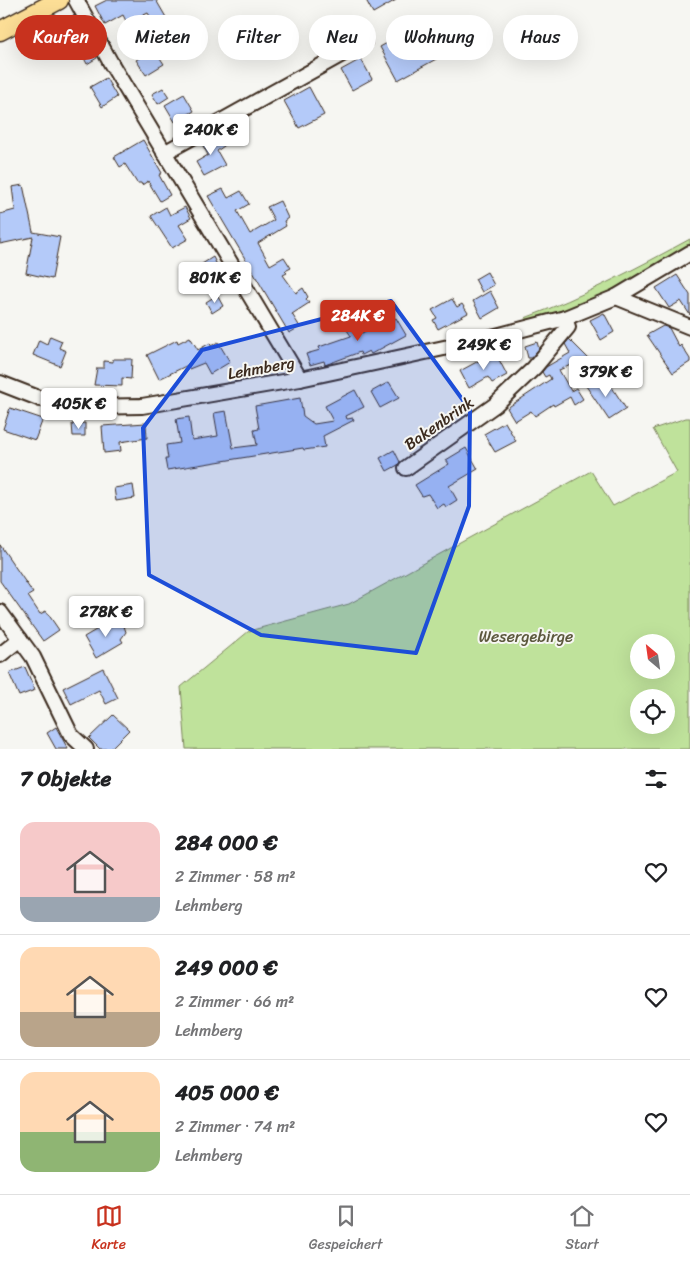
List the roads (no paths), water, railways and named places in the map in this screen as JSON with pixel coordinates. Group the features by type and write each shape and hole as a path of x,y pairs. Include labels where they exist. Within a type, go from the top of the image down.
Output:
{"main road":[{"path":"0,31 59,0"}],"street":[{"path":"76,0 164,154 300,379"},
{"path":"164,154 332,60"},
{"name":"Lehmberg","path":"0,383 40,399 83,407 142,406 300,379 481,340 565,318 616,297 690,253"},
{"path":"616,297 690,326"},
{"name":"Bakenbrink","path":"406,468 495,405 527,374 568,327 565,318"},
{"path":"0,612 33,657 71,735 86,749"},
{"path":"0,655 20,639"}],"park label":[{"name":"Wesergebirge","path":"526,636"}]}
